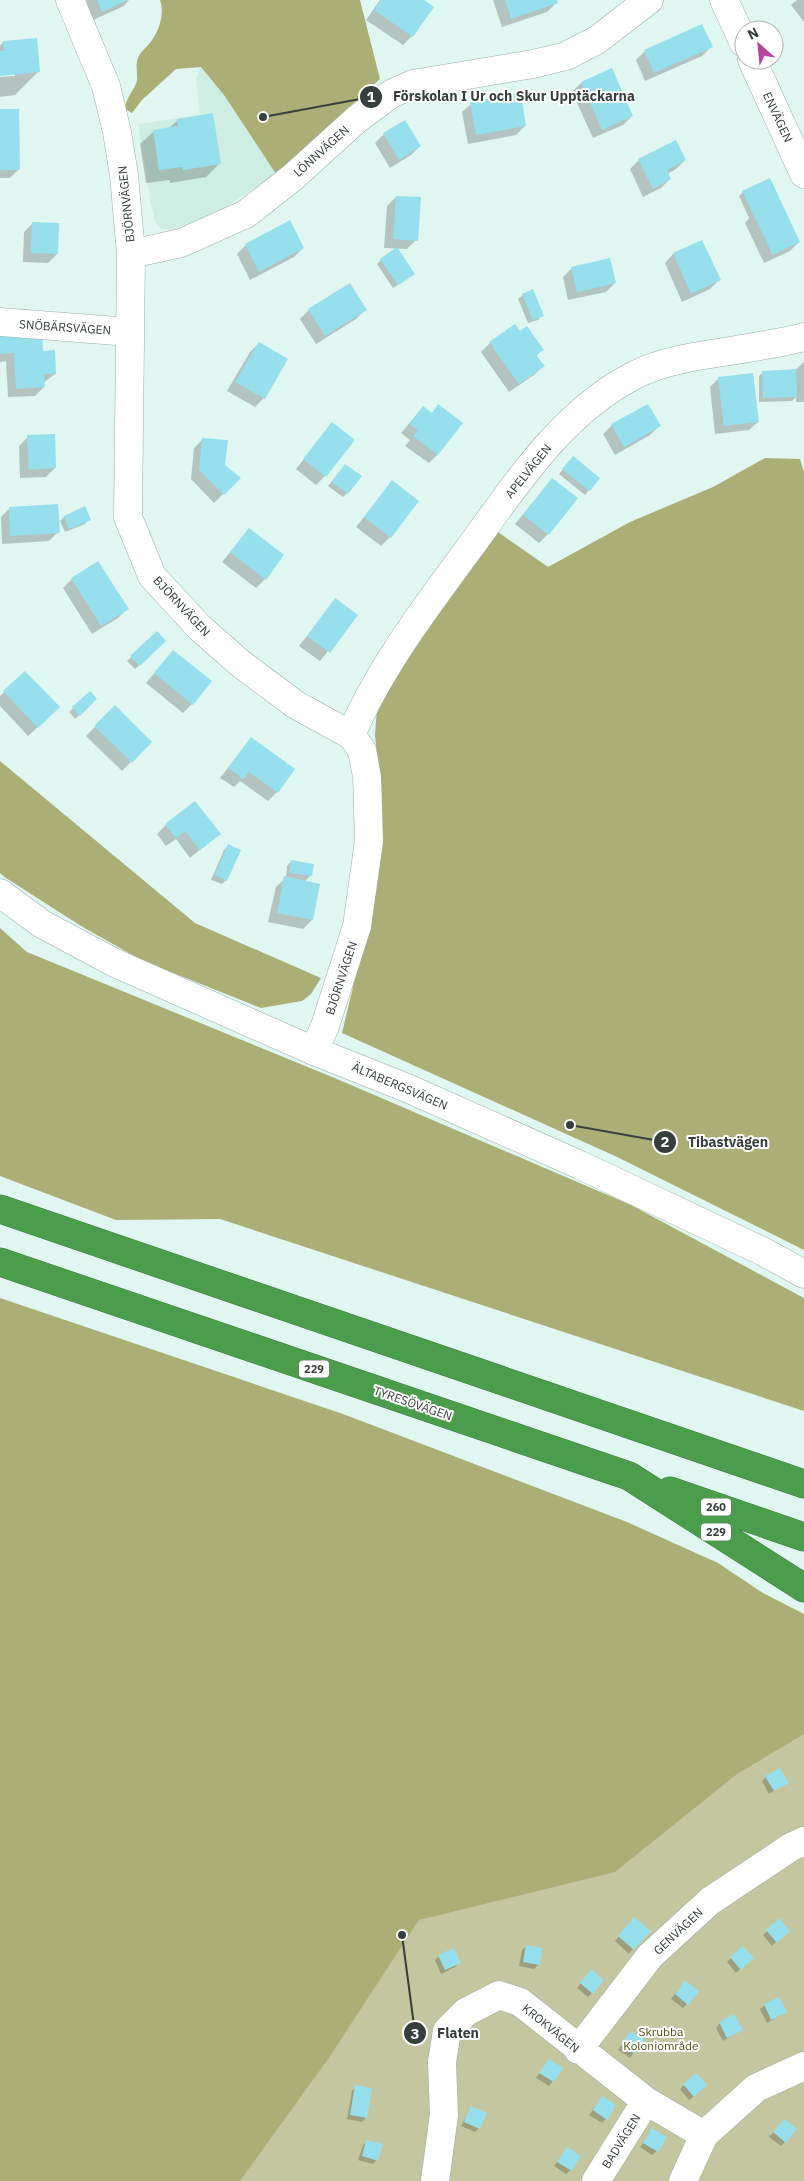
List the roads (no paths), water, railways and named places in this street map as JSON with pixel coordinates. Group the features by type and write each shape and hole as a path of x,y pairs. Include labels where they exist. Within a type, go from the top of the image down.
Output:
{"highway":[{"path":"0,1209 804,1484"},
{"name":"TYRESÖVÄGEN","path":"0,1262 629,1476 804,1588"},
{"name":"260","path":"629,1476 804,1537"}],"street":[{"name":"BJÖRNVÄGEN","path":"70,0 106,86 124,175 131,254 128,517 152,576 200,628 241,664 296,706 351,735 362,750 367,777 369,841 357,926 325,1026 314,1051"},
{"name":"LÖNNVÄGEN","path":"131,254 181,242 246,214 293,177 357,119 391,94 413,84 533,64 566,56 597,40 649,0"},
{"path":"724,0 734,22"},
{"name":"ENVÄGEN","path":"757,70 804,174"},
{"name":"SNÖBÄRSVÄGEN","path":"0,322 130,332"},
{"name":"APELVÄGEN","path":"351,735 362,708 414,624 521,478 563,428 599,395 636,374 678,359 770,345 804,337"},
{"name":"ÄLTABERGSVÄGEN","path":"0,893 42,924 115,964 314,1051 407,1088 580,1165 764,1252 804,1274"},
{"name":"GENVÄGEN","path":"578,2050 650,1956 710,1902 791,1847 804,1841"},
{"name":"KROKVÄGEN","path":"435,2181 444,2115 442,2062 447,2031 466,2012 499,1995 520,2002 578,2050 646,2101 704,2135"},
{"path":"683,2181 704,2135 756,2088 804,2066"},
{"name":"BADVÄGEN","path":"596,2181 646,2101"}],"place":[{"name":"Förskolan I Ur och Skur Upptäckarna","path":"263,117"},
{"name":"Tibastvägen","path":"570,1125"},
{"name":"Flaten","path":"402,1935"}],"park label":[{"name":"Skrubba Koloniområde","path":"661,2038"}]}
